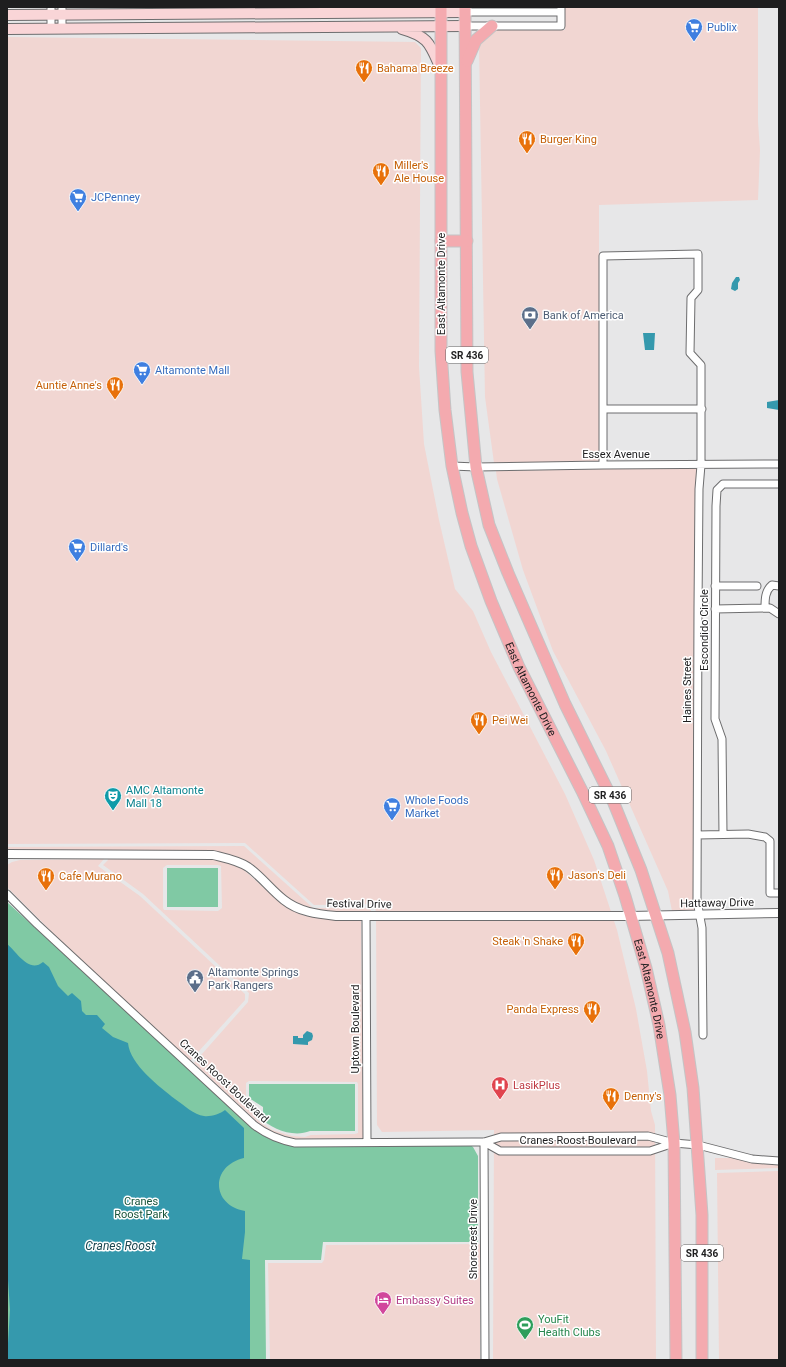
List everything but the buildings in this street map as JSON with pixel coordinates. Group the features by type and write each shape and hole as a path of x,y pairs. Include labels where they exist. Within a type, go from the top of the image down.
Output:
{"main road":[{"name":"East Altamonte Drive","path":"441,10 441,351 445,410 452,466 471,546 491,601 519,667 582,791 608,846 646,968 659,1025 670,1095 674,1142 676,1360"},
{"path":"7,15 51,11 465,10"},
{"name":"SR 436","path":"465,10 467,372 476,467 489,525 508,574 565,704 614,801 641,870 668,953 685,1032 693,1088 698,1145 702,1215 702,1360"},
{"path":"392,26 413,32 429,43 441,69"},
{"path":"7,29 465,26"},
{"path":"466,63 476,40 492,26"},
{"path":"441,241 467,241"}],"street":[{"path":"465,10 561,10 561,26 465,26"},
{"path":"51,11 51,29"},
{"path":"62,11 62,29"},
{"name":"Haines Street","path":"603,409 603,256 698,254 698,290 691,298 690,353 701,364 702,409 699,489 697,901 702,928 703,1035"},
{"path":"603,465 603,409 702,409"},
{"name":"Essex Avenue","path":"452,466 779,464"},
{"name":"Escondido Circle","path":"723,834 722,739 715,719 717,490 723,484 779,484"},
{"path":"765,608 765,595 768,589 772,585 779,586"},
{"path":"715,586 757,586"},
{"path":"715,609 770,608 779,614"},
{"path":"698,835 748,834 765,837 770,841 770,893 779,893"},
{"name":"Festival Drive","path":"7,854 213,855 247,866 283,900 305,911 336,916 656,915"},
{"name":"Cranes Roost Boulevard","path":"7,894 37,924 227,1100 264,1132 275,1138 295,1143 484,1142 501,1137 648,1136 674,1142 698,1145 752,1159 779,1161"},
{"name":"Hattaway Drive","path":"656,915 779,913"},
{"name":"Uptown Boulevard","path":"366,916 367,1142"},
{"name":"Cranes Roost Boulevard","path":"484,1142 500,1151 650,1151 674,1142"},
{"name":"Shorecrest Drive","path":"484,1142 485,1360"}],"shaded area":[{"path":"181,7 409,7 181,8"},
{"path":"556,7 556,8 479,8"},
{"path":"565,7 758,7 758,122 760,150 758,200 599,205 599,461 494,463 485,397 479,44 494,29 565,30"},
{"name":"Altamonte Mall","path":"7,37 415,42 421,48 419,367 424,444 439,520 455,589 473,611 491,652 565,794 594,860 617,930 636,1009 647,1071 651,1111 655,1125 656,1360 493,1360 494,1130 382,1132 377,1125 376,911 371,904 314,905 245,843 7,844"},
{"path":"697,469 695,489 694,608 694,910 672,911 668,891 606,751 553,651 523,570 496,471"},
{"path":"244,846 313,908 369,908 372,912 336,912 306,907 286,897 247,861 214,851 7,850 7,847"},
{"path":"107,857 212,859 234,864 244,870 280,902 300,914 335,920 361,920 363,1138 296,1139 277,1135 257,1122 194,1063 248,1002 249,993 143,894 103,865 108,860","holes":["167,865 221,866 222,908 218,911 164,910 163,868","249,1081 357,1082 358,1133 311,1135 305,1137 292,1136 272,1130 256,1119 255,1116 259,1112 259,1109 246,1099 246,1083"]},
{"path":"104,859 98,866 140,896 245,994 245,1000 190,1061 56,936 7,887 7,865 12,862 20,860"},
{"path":"715,1158 732,1158 779,1165 779,1168 715,1170"},
{"path":"779,1171 779,1360 719,1360 717,1173"},
{"path":"480,1244 480,1360 270,1360 268,1263 322,1263 324,1260 326,1245"}],"green space":[{"path":"167,868 218,868 218,907 167,907"},
{"name":"Cranes Roost","path":"7,902 260,1134 272,1140 297,1146 470,1145 473,1147 478,1156 478,1242 323,1242 321,1260 265,1260 266,1360 7,1360"},
{"path":"249,1084 355,1084 355,1131 310,1131 303,1133 290,1133 276,1129 259,1117 263,1113 263,1107 249,1098"}],"water":[{"path":"736,277 739,277 740,280 738,283 738,289 735,291 731,289 732,283"},
{"path":"643,333 655,333 654,350 645,350"},
{"path":"779,400 779,410 767,408 767,402"},
{"name":"Cranes Roost","path":"7,944 28,964 38,965 43,962 49,967 58,986 68,996 72,993 81,1001 82,1011 86,1015 97,1015 105,1024 102,1028 113,1037 128,1043 134,1059 140,1067 154,1082 175,1099 193,1112 200,1115 212,1116 225,1110 244,1128 244,1158 233,1162 225,1169 220,1177 219,1185 221,1194 226,1201 234,1207 245,1211 245,1232 242,1259 250,1260 250,1360 7,1360 10,1310 7,1265"},
{"path":"307,1031 312,1033 313,1036 312,1040 308,1042 308,1045 293,1044 293,1036 303,1038 303,1035"}],"place":[{"name":"Publix","path":"694,42"},
{"name":"Bahama Breeze","path":"364,83"},
{"name":"Burger King","path":"527,154"},
{"name":"Miller's Ale House","path":"381,186"},
{"name":"JCPenney","path":"78,212"},
{"name":"Bank of America","path":"530,330"},
{"name":"Altamonte Mall","path":"142,385"},
{"name":"Auntie Anne's","path":"115,400"},
{"name":"Dillard's","path":"77,562"},
{"name":"Pei Wei","path":"479,735"},
{"name":"AMC Altamonte Mall 18","path":"113,811"},
{"name":"Whole Foods Market","path":"392,821"},
{"name":"Jason's Deli","path":"555,890"},
{"name":"Cafe Murano","path":"46,891"},
{"name":"Steak 'n Shake","path":"576,956"},
{"name":"Altamonte Springs Park Rangers","path":"195,993"},
{"name":"Panda Express","path":"592,1024"},
{"name":"LasikPlus","path":"500,1100"},
{"name":"Denny's","path":"611,1111"},
{"name":"Embassy Suites","path":"383,1315"},
{"name":"YouFit Health Clubs","path":"525,1340"}],"park label":[{"name":"Cranes Roost Park","path":"141,1207"}]}
